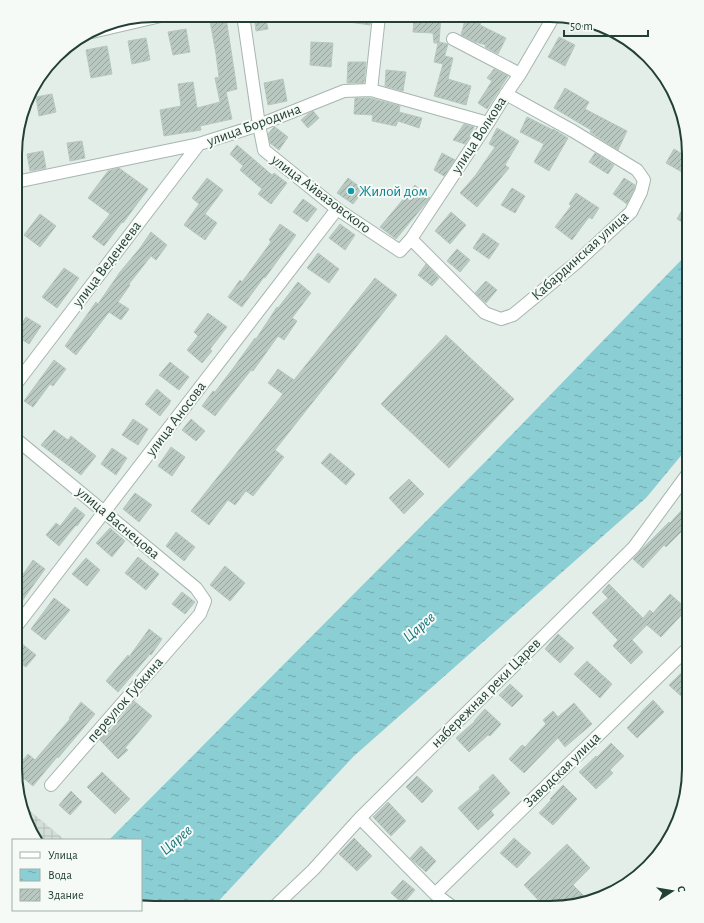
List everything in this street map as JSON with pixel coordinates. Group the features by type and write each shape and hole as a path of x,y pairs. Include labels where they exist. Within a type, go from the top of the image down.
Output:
{"street":[{"name":"улица Айвазовского","path":"243,22 258,124 264,150 337,209 400,252"},
{"path":"371,90 378,22"},
{"name":"улица Волкова","path":"400,252 411,240 488,123 520,74 550,22"},
{"path":"453,39 520,74"},
{"name":"улица Бородина","path":"22,181 199,144 258,124 344,91 371,90 488,123"},
{"name":"Кабардинская улица","path":"411,240 485,312 502,319 513,315 576,264 631,212 641,192 644,180 637,170 573,131 506,94"},
{"name":"улица Веденеева","path":"22,376 199,144"},
{"name":"улица Аносова","path":"22,619 337,209"},
{"name":"улица Васнецова","path":"22,444 196,588 205,602 200,614"},
{"name":"набережная реки Царев","path":"280,901 313,870 360,818 634,547 682,482"},
{"name":"переулок Губкина","path":"51,785 200,614"},
{"name":"Заводская улица","path":"435,894 682,654"},
{"path":"360,818 435,894 444,901"}],"shaded area":[{"path":"28,810 64,839 42,839"}],"water":[{"name":"Царев","path":"682,259 682,454 646,498 354,756 219,901 142,900 142,839 110,839 487,460"}],"building":[{"path":"210,22 227,22 237,89 226,92 232,119 200,126 201,130 164,136 160,110 181,106 178,84 193,82 197,108 220,102 215,78 219,77"},
{"path":"255,22 266,22 268,29 256,31"},
{"path":"349,22 371,22 370,25"},
{"path":"414,22 441,22 439,42 448,44 444,58 445,56 453,58 448,79 471,86 466,105 434,96 443,64 434,62 438,43 434,43 433,33 413,32"},
{"path":"464,22 481,22 480,25 506,38 498,54 485,47 486,45 475,42 461,35"},
{"path":"186,29 190,52 173,55 168,32"},
{"path":"559,37 575,45 565,66 548,57"},
{"path":"146,38 150,60 132,64 128,41"},
{"path":"311,42 333,43 331,67 310,65"},
{"path":"107,46 112,74 91,78 86,50"},
{"path":"348,62 366,62 364,83 347,83"},
{"path":"494,69 508,76 487,109 478,103 492,81 487,78"},
{"path":"386,70 406,72 403,91 385,86"},
{"path":"283,79 287,101 268,105 264,83"},
{"path":"565,88 589,102 585,109 627,131 618,150 590,132 591,130 554,108"},
{"path":"52,94 56,112 39,116 36,97"},
{"path":"355,98 370,98 400,106 399,112 422,118 419,128 398,121 396,126 372,121 373,115 354,114"},
{"path":"313,111 319,118 308,128 301,120"},
{"path":"527,117 568,138 549,171 534,162 544,144 520,132"},
{"path":"464,124 474,127 465,144 453,140"},
{"path":"274,127 288,137 279,150 270,143 268,134"},
{"path":"497,128 519,141 505,165 509,168 477,207 460,193 475,176 495,147 489,144"},
{"path":"82,141 85,158 70,161 67,143"},
{"path":"237,145 272,175 274,173 287,183 271,204 258,194 262,189 240,170 243,166 230,154"},
{"path":"674,149 682,154 682,172 666,163"},
{"path":"43,151 46,168 30,171 27,154"},
{"path":"442,153 455,160 444,176 434,170"},
{"path":"595,153 614,165 608,174 589,162"},
{"path":"119,168 148,189 104,246 92,237 110,214 88,198 108,171"},
{"path":"207,178 223,190 205,214 217,223 205,240 184,225 199,204 192,198"},
{"name":"Жилой дом","path":"348,178 364,190 353,204 337,193"},
{"path":"624,178 635,185 627,204 613,194"},
{"path":"415,185 430,198 396,239 380,227"},
{"path":"512,188 525,196 515,213 501,205"},
{"path":"576,193 599,208 592,219 589,217 572,240 555,227 571,206 569,204"},
{"path":"303,199 317,209 307,222 293,212"},
{"path":"682,210 682,222 677,219"},
{"path":"451,212 466,225 450,244 435,231"},
{"path":"40,214 56,226 40,247 24,235"},
{"path":"280,224 296,235 242,307 228,297 240,280 242,282 271,242 269,240"},
{"path":"340,224 355,235 345,250 329,238"},
{"path":"151,232 167,245 156,260 151,256 129,284 130,285 118,302 129,309 121,320 109,312 76,355 65,346 96,302 98,304 120,272"},
{"path":"483,233 499,244 489,259 473,248"},
{"path":"457,249 470,260 460,272 447,261"},
{"path":"318,253 339,269 329,283 307,268"},
{"path":"426,264 439,278 432,286 418,275"},
{"path":"64,268 79,278 57,308 42,297"},
{"path":"375,278 397,295 275,450 284,457 253,496 246,491 235,505 228,500 209,525 191,511 283,394 268,383 278,369 294,380"},
{"path":"486,281 497,290 486,303 475,293"},
{"path":"298,282 311,293 292,318 297,321 284,340 278,336 253,371 251,370 215,416 202,406 213,391 215,392 255,338 256,339 277,307 278,308"},
{"path":"208,313 227,327 210,349 212,351 202,363 187,350 198,336 194,332"},
{"path":"26,317 41,326 29,344 22,340 22,323"},
{"path":"446,335 514,399 449,468 381,404"},
{"path":"54,360 66,369 53,386 50,384 33,407 24,401"},
{"path":"170,362 189,377 179,390 159,375"},
{"path":"157,389 171,401 160,416 145,404"},
{"path":"133,419 148,429 138,445 122,435"},
{"path":"191,419 205,431 196,441 182,430"},
{"path":"54,430 68,440 71,436 96,456 81,475 41,445"},
{"path":"171,447 185,457 172,476 158,466"},
{"path":"112,448 127,458 116,475 101,464"},
{"path":"330,453 355,474 346,485 321,463"},
{"path":"409,479 424,494 404,514 389,498"},
{"path":"135,493 152,505 139,522 123,509"},
{"path":"75,507 85,515 59,546 46,535 56,523 60,526"},
{"path":"682,510 682,531 666,547 664,545 643,568 633,559 669,522 670,523"},
{"path":"110,528 125,541 112,557 96,543"},
{"path":"176,532 195,547 184,561 166,546"},
{"path":"138,557 159,574 146,590 125,573"},
{"path":"86,558 100,570 87,586 72,574"},
{"path":"33,560 45,569 22,601 22,576"},
{"path":"225,566 245,583 230,601 210,585"},
{"path":"609,584 643,618 650,610 653,613 670,594 682,605 682,614 661,637 647,625 632,640 643,652 631,664 613,646 618,640 592,613 608,598 602,592"},
{"path":"182,592 195,602 185,614 172,604"},
{"path":"54,598 70,610 45,640 31,629"},
{"path":"149,629 162,639 151,655 150,654 118,692 106,681 128,655 129,657"},
{"path":"558,634 574,648 560,663 545,649"},
{"path":"22,644 36,655 26,667 22,664"},
{"path":"587,661 612,684 600,698 574,674"},
{"path":"682,672 682,697 669,685"},
{"path":"510,684 523,696 512,707 499,695"},
{"path":"653,700 664,712 637,738 627,728"},
{"path":"134,701 152,716 125,748 128,750 118,759 100,740 109,730 110,731"},
{"path":"81,702 95,714 33,786 22,777 22,761 28,754 35,760 70,719 69,718"},
{"path":"574,703 592,724 565,747 558,738 524,773 509,759 522,745 525,747 546,724 543,720 553,711 558,717"},
{"path":"485,709 501,724 490,736 488,735 469,752 456,738 475,721"},
{"path":"611,743 624,756 610,770 613,773 596,789 579,772"},
{"path":"102,772 130,799 115,814 87,787"},
{"path":"493,774 510,793 491,811 494,815 478,830 458,808 480,789 479,787"},
{"path":"417,776 433,791 422,803 406,787"},
{"path":"563,785 577,799 553,825 539,813"},
{"path":"71,791 82,802 70,815 59,805"},
{"path":"388,802 406,821 391,836 373,817"},
{"path":"354,838 372,856 357,871 339,854"},
{"path":"514,838 531,853 517,868 500,853"},
{"path":"567,844 590,868 573,885 584,896 559,901 539,901 524,885"},
{"path":"421,846 436,861 426,872 410,858"},
{"path":"403,880 415,890 406,901 400,901 391,893"}],"place":[{"name":"Жилой дом","path":"351,191"}]}
